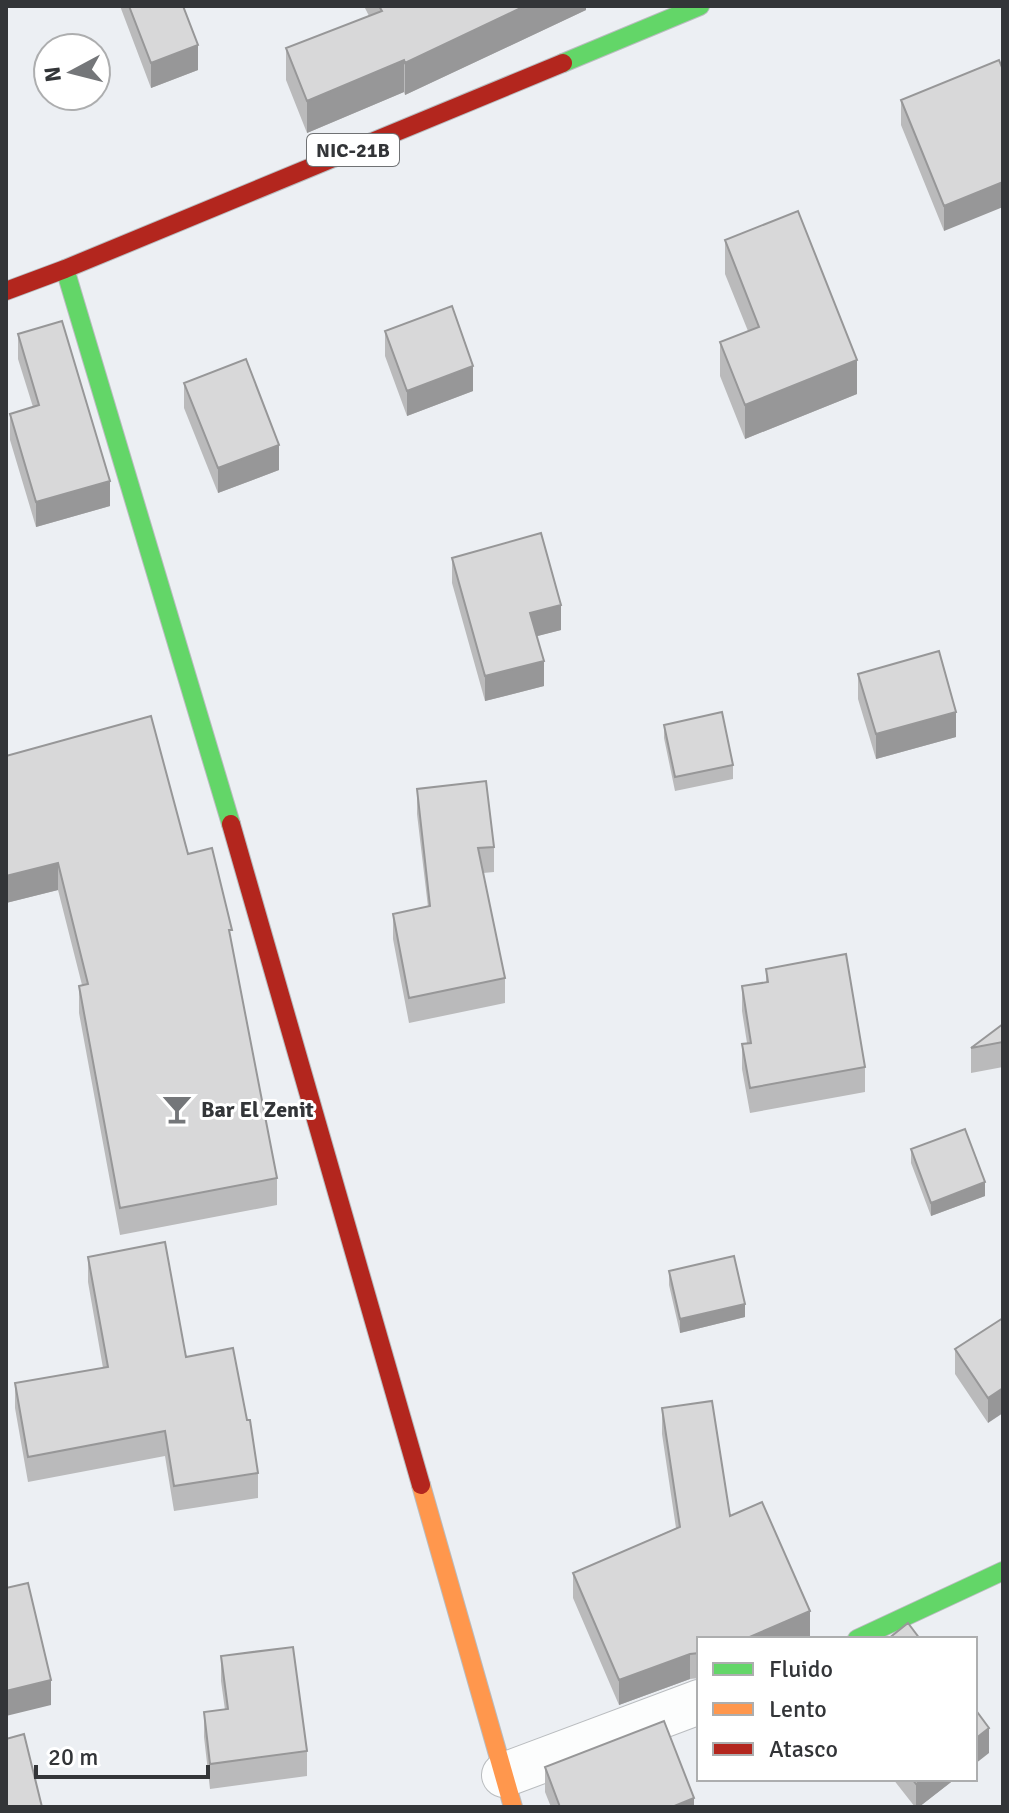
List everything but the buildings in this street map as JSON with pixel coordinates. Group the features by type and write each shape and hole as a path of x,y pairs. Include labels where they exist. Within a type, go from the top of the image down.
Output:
{"main road":[{"name":"NIC-21B","path":"6,291 700,6"},
{"path":"65,269 262,928 508,1791"},
{"path":"861,1637 1003,1571"}],"street":[{"path":"508,1791 697,1703"}],"traffic: fast":[{"path":"563,63 700,6"},
{"path":"65,269 231,824"},
{"path":"861,1637 1003,1571"}],"traffic: slow":[{"path":"421,1485 513,1807"}],"traffic: jam":[{"path":"6,291 563,63"},
{"path":"231,824 421,1485"}],"place":[{"name":"Bar El Zenit","path":"177,1109"}]}
